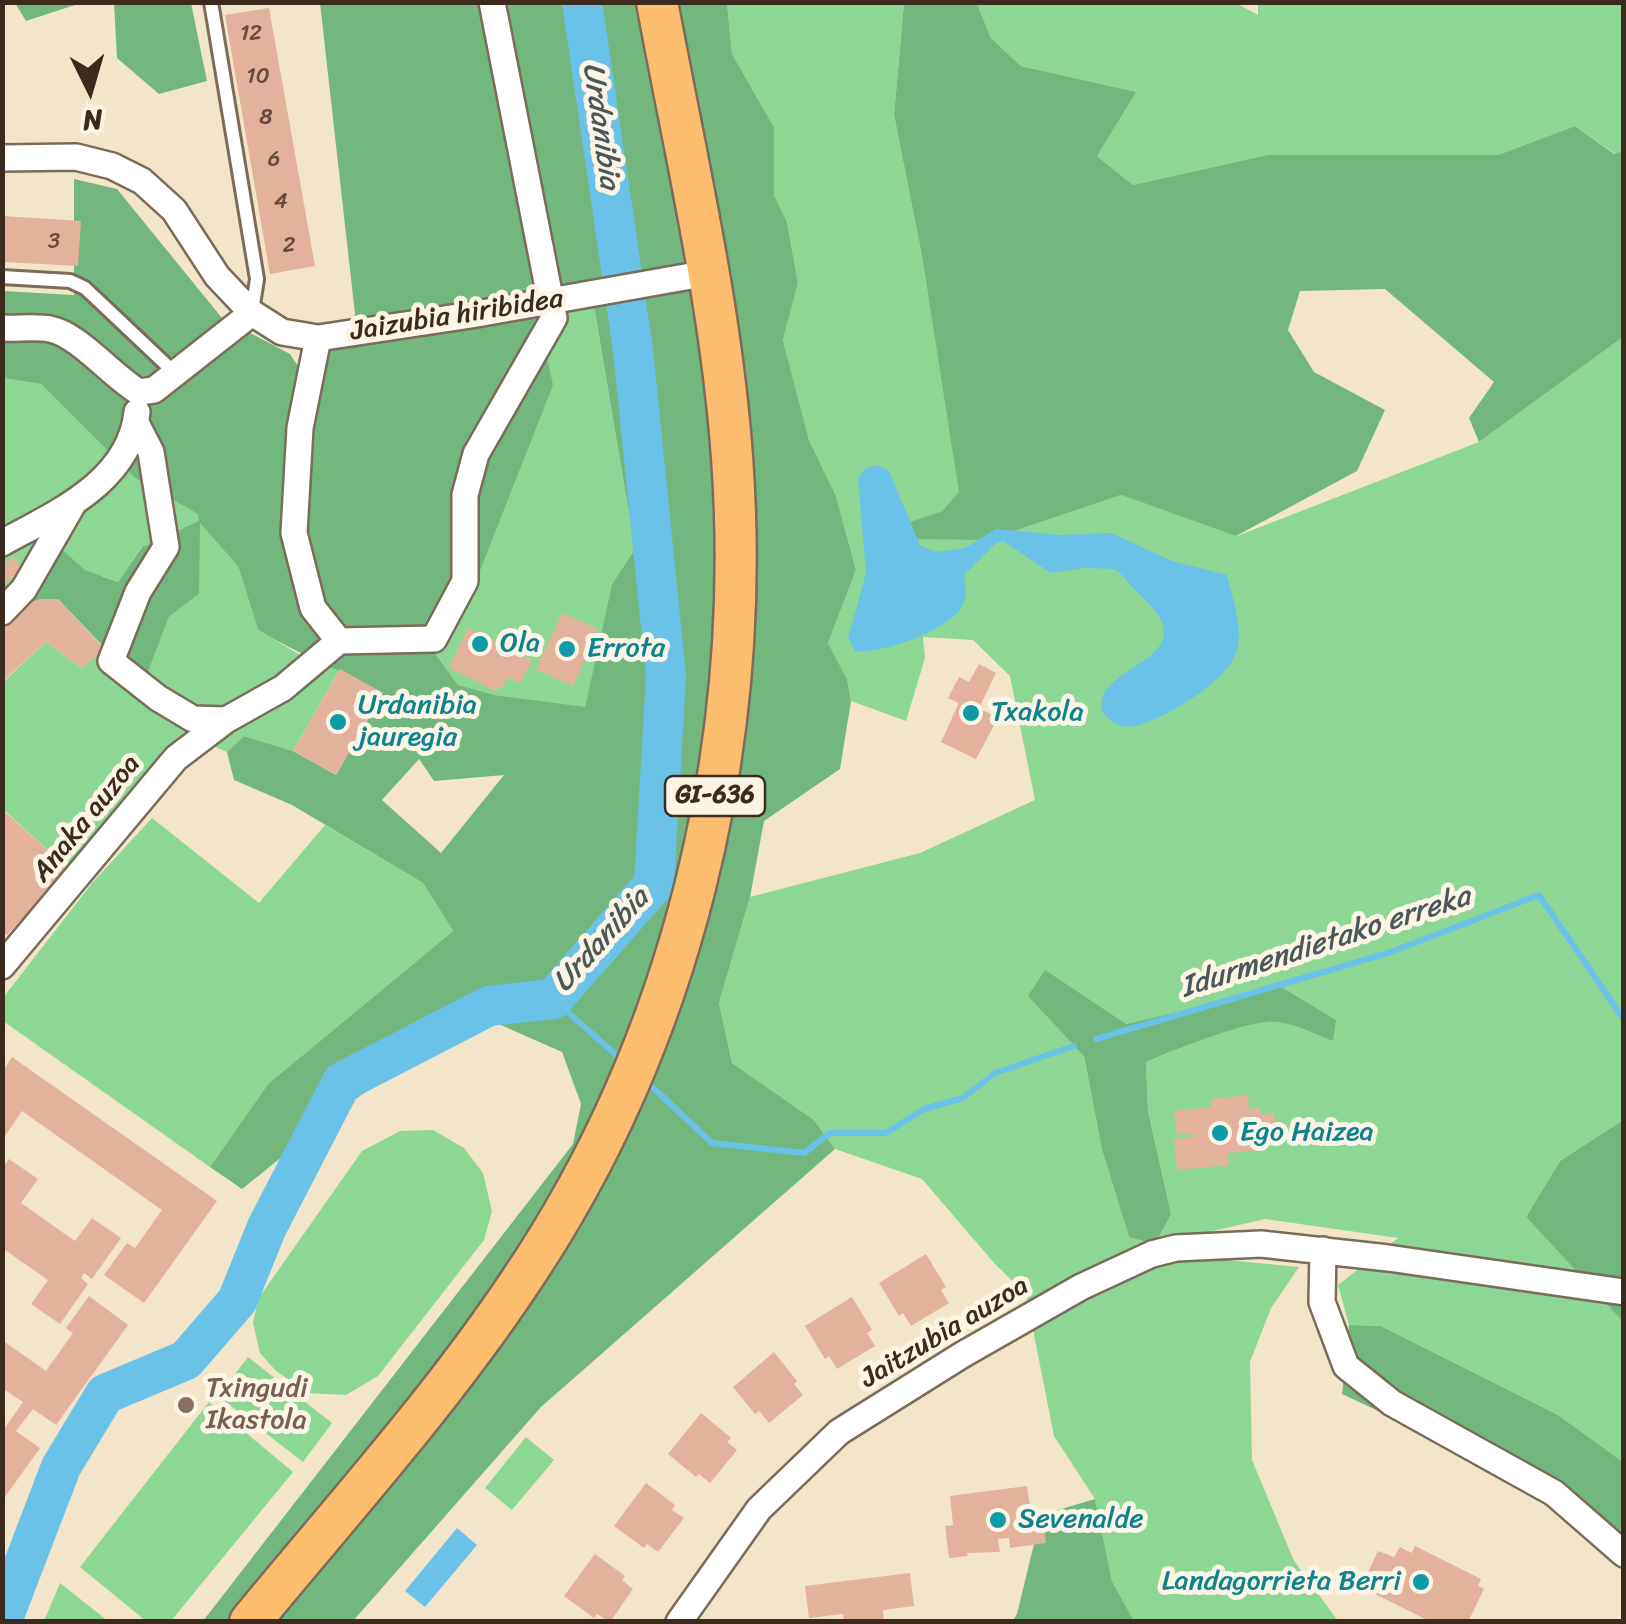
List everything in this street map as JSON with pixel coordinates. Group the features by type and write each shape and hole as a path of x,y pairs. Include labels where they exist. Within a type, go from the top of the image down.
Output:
{"main road":[{"name":"GI-636","path":"250,1622 460,1366 522,1280 600,1144 635,1067 684,929 714,803 733,664 736,575 732,452 708,273 657,2"}],"street":[{"path":"318,338 300,428 294,533 314,608 339,641 434,639 465,581 465,495 476,454 554,318 492,2"},
{"name":"Jaizubia hiribidea","path":"2,158 76,157 112,166 142,181 174,210 217,276 252,312 282,332 318,338 708,273"},
{"path":"2,328 50,329 67,335 120,381 140,392 154,390 252,312"},
{"path":"2,543 73,504 113,472 136,424 140,392"},
{"path":"136,424 151,452 166,548 138,592 111,662 193,719 226,720"},
{"path":"2,612 24,589 73,504"},
{"name":"Anaka auzoa","path":"2,966 176,758 226,720 283,688 339,641"},
{"name":"Jaitzubia auzoa","path":"679,1622 759,1508 839,1432 1080,1287 1152,1254 1176,1248 1261,1244 1624,1292"},
{"path":"1324,1250 1322,1302 1346,1366 1392,1403 1554,1493 1624,1554"}],"lane":[{"path":"210,2 258,279 252,312"},
{"path":"2,277 70,281 84,288 176,374"}],"green space":[{"path":"976,2 991,38 1021,66 1136,92 1097,156 1133,185 1267,155 1498,155 1575,126 1614,154 1623,151 1623,337 1479,442 1469,418 1494,382 1385,289 1300,291 1288,330 1314,372 1385,410 1357,471 1236,536 1121,495 988,540 914,539 910,522 942,511 959,492 922,256 894,115 904,3"},
{"path":"1234,2 1258,15 1258,2 1623,3 1623,151 1615,154 1575,126 1498,155 1267,155 1133,185 1097,156 1135,92 1021,66 991,38 976,3"},
{"path":"15,3 81,3 26,21"},
{"path":"114,3 191,3 207,81 159,94 117,58"},
{"path":"320,3 727,3 732,54 774,127 774,195 787,222 798,283 783,340 809,440 836,496 856,570 828,643 847,679 851,701 840,769 764,821 750,897 719,1003 732,1063 814,1120 835,1149 541,1407 353,1621 203,1621 573,1144 581,1104 562,1052 494,1022 435,1044 344,1107 242,1189 210,1167 268,1084 453,931 423,883 292,805 234,780 227,752 244,736 293,751 336,775 383,693 258,630 238,566 200,523 199,594 169,617 142,687 58,599 28,603 3,628 3,591 60,548 85,570 118,582 141,548 199,521 198,514 135,478 41,384 3,378 3,291 74,295 74,179 117,189 222,318 290,354 309,383 355,314","holes":["592,294 635,549 612,584 585,707 495,695 458,685 434,652 472,591 553,385 544,344 551,301","419,759 434,781 504,775 441,853 382,800"]},
{"path":"727,3 904,3 894,115 922,256 960,492 942,511 911,522 988,540 1121,495 1237,536 1479,442 1623,337 1623,1120 1560,1161 1526,1217 1623,1322 1623,1462 1558,1415 1381,1326 1349,1325 1338,1285 1398,1238 1265,1219 1157,1244 1207,1258 1299,1267 1271,1308 1250,1362 1252,1460 1294,1561 1338,1621 1134,1621 1112,1581 1095,1499 1054,1436 1026,1294 922,1179 835,1149 814,1120 732,1063 719,1003 750,897 920,853 1035,800 1010,676 973,640 923,637 925,658 906,721 851,701 847,679 828,643 856,570 836,496 809,440 783,340 798,283 787,222 774,195 774,127 732,54","holes":["1281,987 1333,1040 1291,1025 1265,1022 1221,1033 1146,1062 1148,1111 1171,1214 1129,1237 1102,1150 1084,1056 1126,1024"]},
{"path":"592,294 635,549 612,584 585,708 495,695 458,685 434,652 472,591 544,344 551,300"},
{"path":"3,378 41,384 135,478 199,514 238,566 258,630 302,656 340,669 293,751 244,736 227,752 187,735 68,869 3,809 3,682 46,642 82,668 104,648 142,686 169,617 199,594 141,547 118,582 103,576 5,594"},
{"path":"152,818 259,903 325,825 423,883 453,931 268,1084 210,1167 3,1021 2,999 93,882"},
{"path":"1045,970 1126,1024 1281,987 1336,1020 1333,1041 1291,1025 1266,1022 1222,1033 1146,1062 1148,1111 1171,1214 1155,1244 1129,1237 1102,1150 1084,1056 1028,996"},
{"path":"1623,1120 1623,1322 1526,1217 1560,1161"},
{"path":"433,1130 464,1148 483,1173 492,1211 484,1240 378,1376 346,1395 309,1393 276,1371 260,1353 253,1323 258,1299 362,1151 400,1131"},
{"path":"1349,1325 1381,1326 1558,1415 1623,1462 1623,1547 1575,1503 1342,1394"},
{"path":"248,1357 332,1423 303,1462 218,1396"},
{"path":"209,1402 293,1472 171,1621 146,1621 80,1567"},
{"path":"526,1437 554,1460 512,1510 485,1488"},
{"path":"1095,1499 1112,1581 1134,1621 1012,1622 1041,1515"},
{"path":"60,1583 108,1621 44,1621"}],"water":[{"path":"876,465 889,471 920,545 935,552 965,548 996,529 1061,535 1111,533 1172,561 1227,575 1237,614 1236,653 1220,675 1193,698 1147,722 1135,726 1116,724 1102,711 1104,694 1159,647 1164,633 1158,615 1115,569 1051,573 1003,541 964,575 965,599 949,620 900,644 855,651 848,638 866,573 858,479 865,469"},
{"path":"457,1528 477,1545 425,1607 405,1591"}],"building":[{"path":"269,8 315,266 270,274 225,15"},
{"path":"2,216 81,221 78,266 2,262"},
{"path":"14,557 23,571 2,584 2,564"},
{"path":"58,599 104,648 82,668 46,642 2,682 2,628 28,603"},
{"name":"Errota","path":"562,613 598,629 573,686 536,669"},
{"name":"Ola","path":"468,628 532,660 521,683 507,678 504,686 494,690 449,668"},
{"name":"Txakola","path":"979,664 996,673 979,708 998,718 976,759 941,742 959,703 948,698 959,677 969,682"},
{"name":"Urdanibia jauregia","path":"340,669 383,693 336,775 293,751"},
{"path":"2,809 68,869 7,935 2,931"},
{"path":"12,1057 217,1201 144,1303 104,1275 127,1243 135,1248 162,1210 22,1111 3,1139 3,1071"},
{"name":"Ego Haizea","path":"1248,1095 1249,1109 1260,1108 1261,1115 1274,1113 1276,1131 1264,1132 1265,1150 1227,1153 1229,1165 1177,1170 1174,1139 1193,1137 1192,1133 1177,1135 1174,1111 1211,1107 1211,1099"},
{"path":"9,1159 38,1179 21,1203 75,1241 92,1218 121,1238 92,1279 84,1273 81,1278 88,1284 60,1324 31,1304 48,1280 2,1248 2,1168"},
{"path":"926,1254 946,1287 941,1290 949,1303 911,1326 903,1313 899,1316 879,1283"},
{"path":"89,1296 128,1325 56,1425 33,1409 16,1431 40,1448 2,1501 2,1432 23,1402 2,1388 2,1340 46,1371 73,1333 66,1328"},
{"path":"852,1297 872,1330 867,1333 875,1346 837,1369 829,1356 825,1359 805,1326"},
{"path":"774,1352 803,1395 769,1423 759,1411 755,1414 733,1387"},
{"path":"701,1413 731,1438 727,1442 737,1450 710,1483 699,1474 696,1477 668,1454"},
{"path":"646,1483 675,1505 672,1510 684,1518 658,1552 647,1544 644,1548 614,1526"},
{"name":"Sevenalde","path":"1027,1486 1031,1514 1042,1513 1046,1543 1010,1548 1009,1538 998,1539 1000,1552 949,1558 945,1526 953,1525 950,1496"},
{"name":"Landagorrieta Berri","path":"1415,1546 1481,1579 1478,1586 1484,1589 1468,1622 1431,1622 1361,1587 1378,1551 1394,1557 1400,1547 1412,1553"},
{"path":"595,1554 625,1576 622,1580 633,1589 610,1622 597,1614 594,1618 564,1596"},
{"path":"910,1573 914,1606 883,1610 884,1622 844,1622 843,1614 809,1618 805,1586"}],"waterway":[{"name":"Urdanibia","path":"2,1621 61,1467 105,1394 186,1360 237,1301 267,1227 342,1082 489,1006 553,999 654,884 666,676 633,350 582,2"},
{"name":"Idurmendietako erreka","path":"1096,1039 1391,952 1539,895 1624,1020"},
{"name":"Idurmendietako erreka","path":"553,999 616,1055"},
{"name":"Idurmendietako erreka","path":"647,1082 712,1143 804,1153 830,1133 886,1133 924,1109 963,1098 995,1073 1074,1046"}],"place":[{"name":"Ola","path":"480,644"},
{"name":"Errota","path":"567,649"},
{"name":"Txakola","path":"971,713"},
{"name":"Urdanibia jauregia","path":"338,722"},
{"name":"Ego Haizea","path":"1220,1133"},
{"name":"Txingudi Ikastola","path":"186,1405"},
{"name":"Sevenalde","path":"998,1520"},
{"name":"Landagorrieta Berri","path":"1421,1582"}]}
